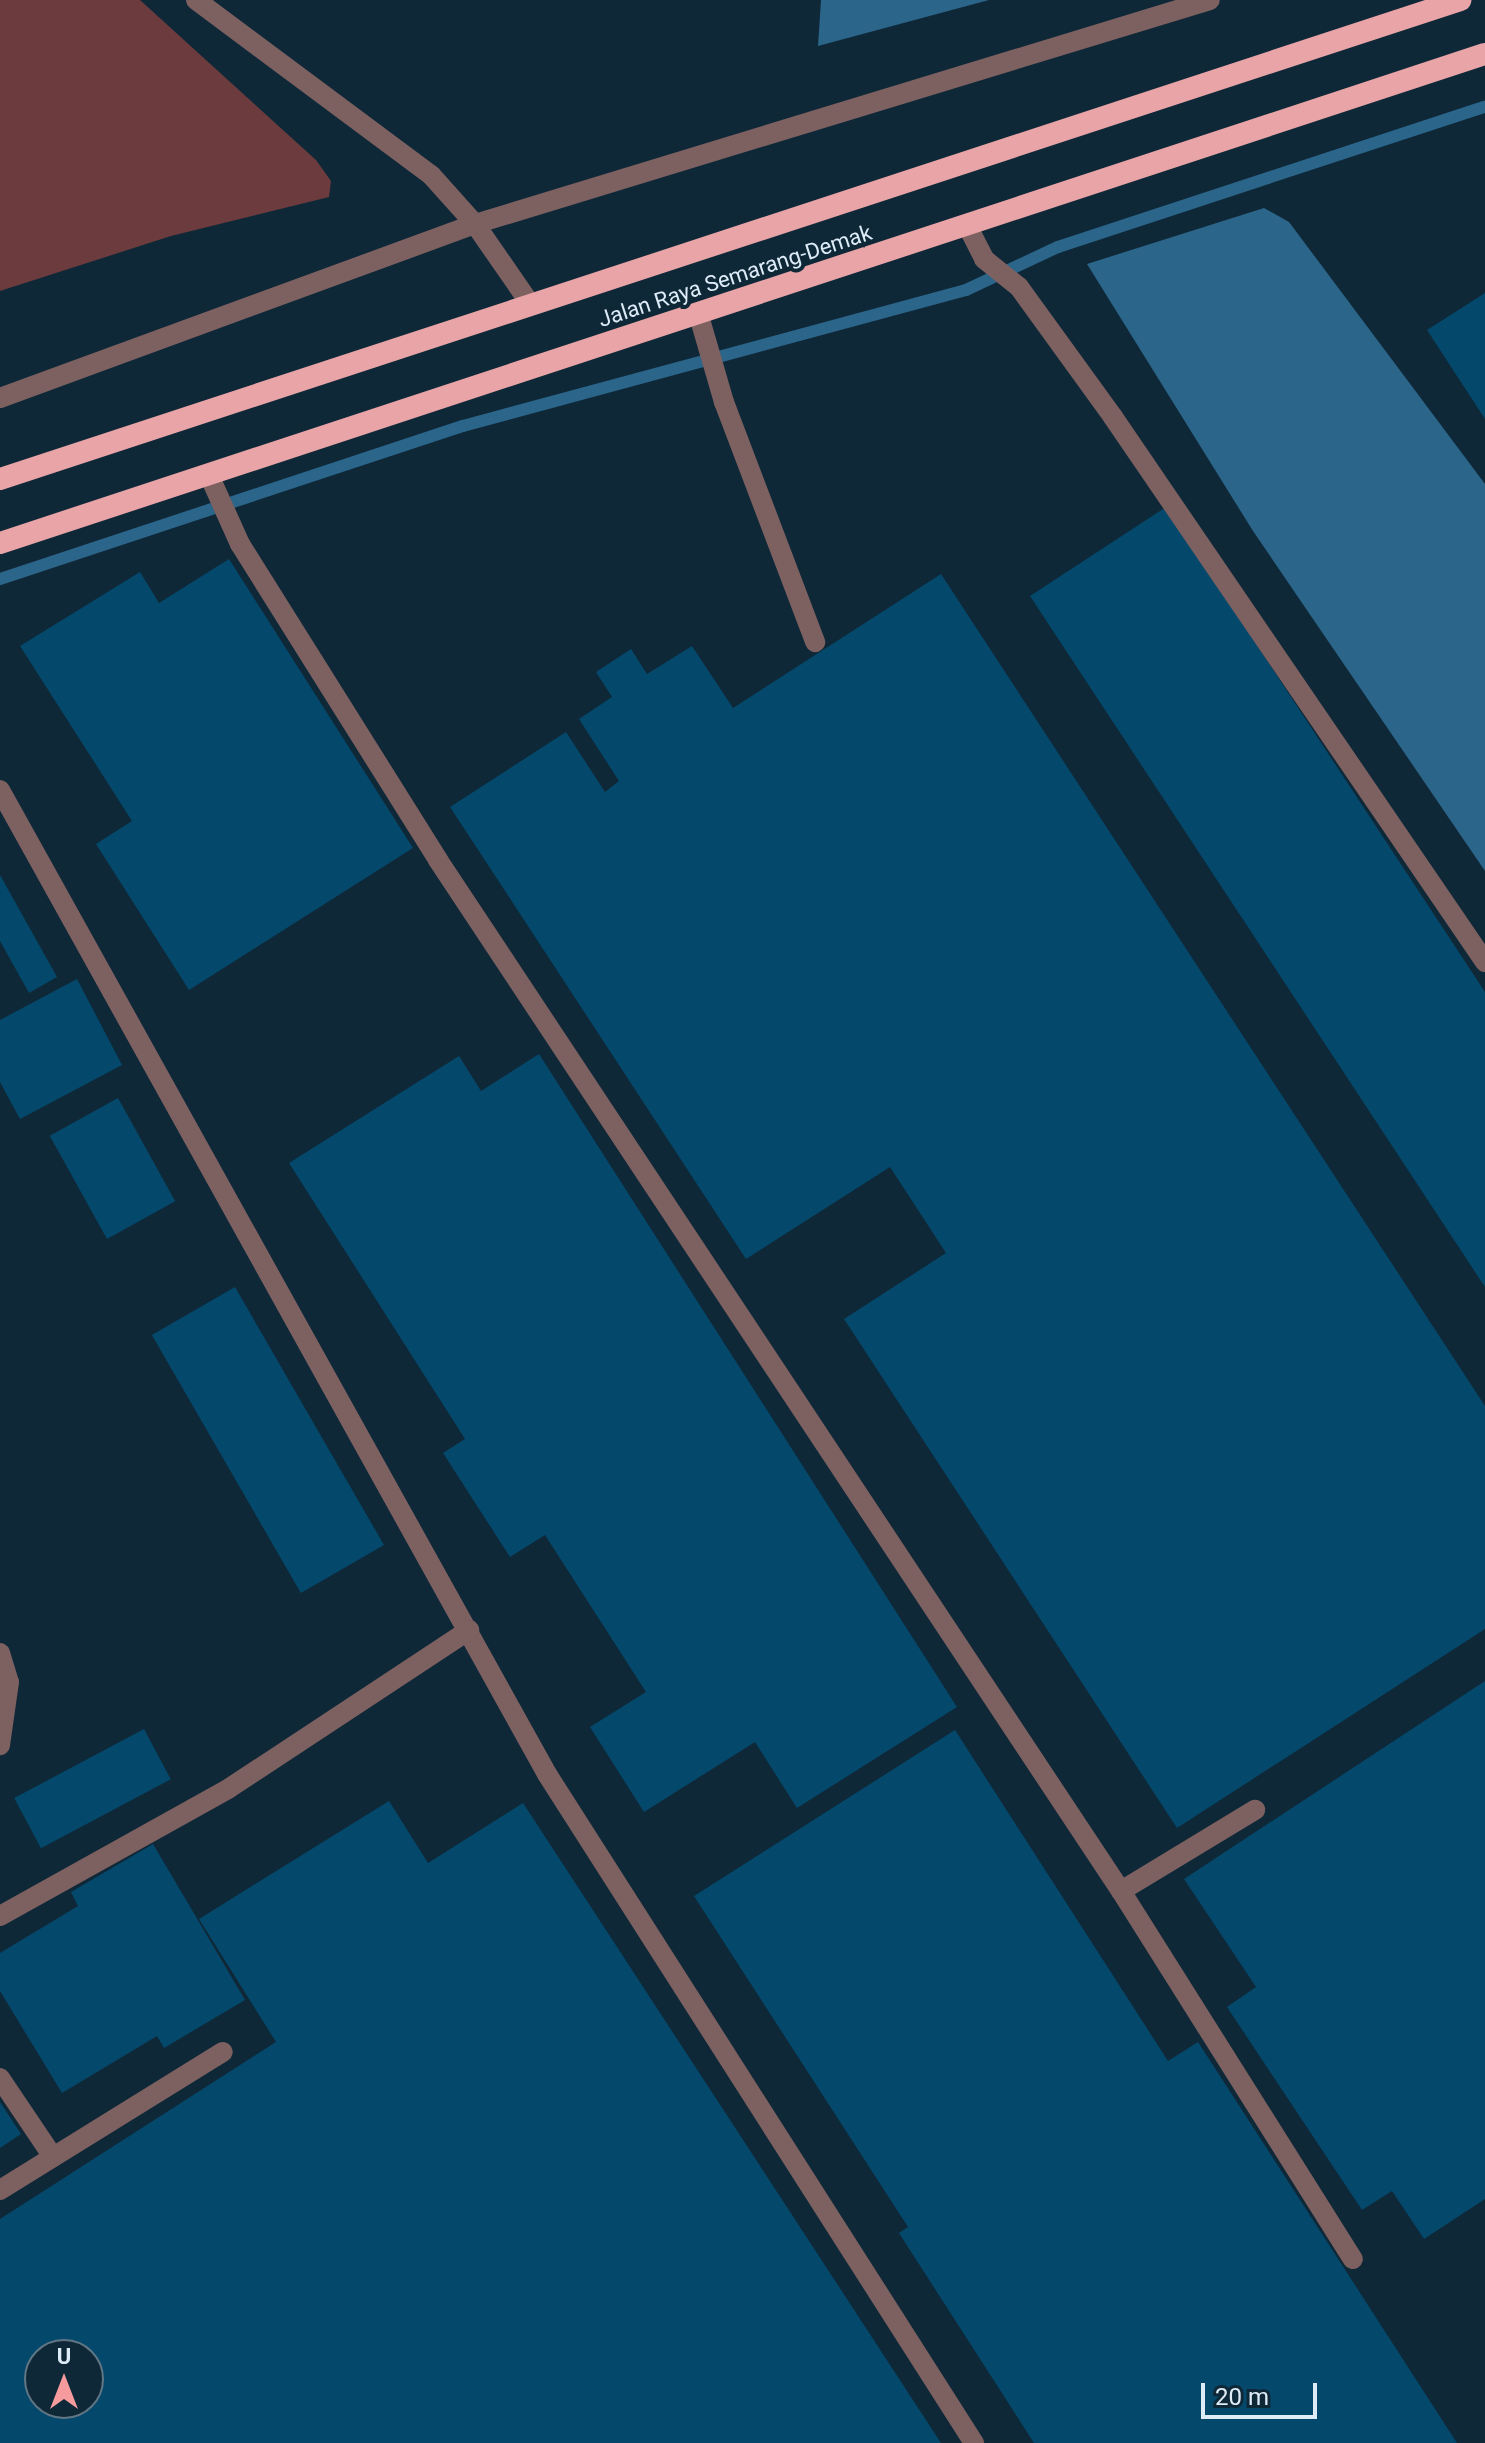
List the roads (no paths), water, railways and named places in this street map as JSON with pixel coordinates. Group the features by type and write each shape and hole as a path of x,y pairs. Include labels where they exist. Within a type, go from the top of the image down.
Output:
{"highway":[{"name":"Jalan Raya Semarang-Demak","path":"0,479 1460,0"},
{"name":"Jalan Raya Semarang-Demak","path":"0,543 699,316 1485,54"}],"street":[{"path":"196,0 431,175 475,224 531,305"},
{"path":"0,398 475,224 1210,0"},
{"path":"968,227 984,259 1019,287 1485,962"},
{"path":"699,316 724,402 815,642"},
{"path":"209,475 240,544 438,860 1121,1891 1353,2259"},
{"path":"0,790 547,1774 974,2443"},
{"path":"0,1916 228,1789 469,1630"},
{"path":"0,1653 9,1682 0,1745"},
{"path":"1121,1891 1255,1810"},
{"path":"0,2190 223,2052"},
{"path":"0,2078 53,2157"}],"water":[{"path":"821,0 989,0 818,46"},
{"path":"1264,208 1289,222 1485,484 1485,871 1253,531 1087,264"}],"waterway":[{"path":"0,579 463,426 966,290 1058,247 1485,107"}]}
